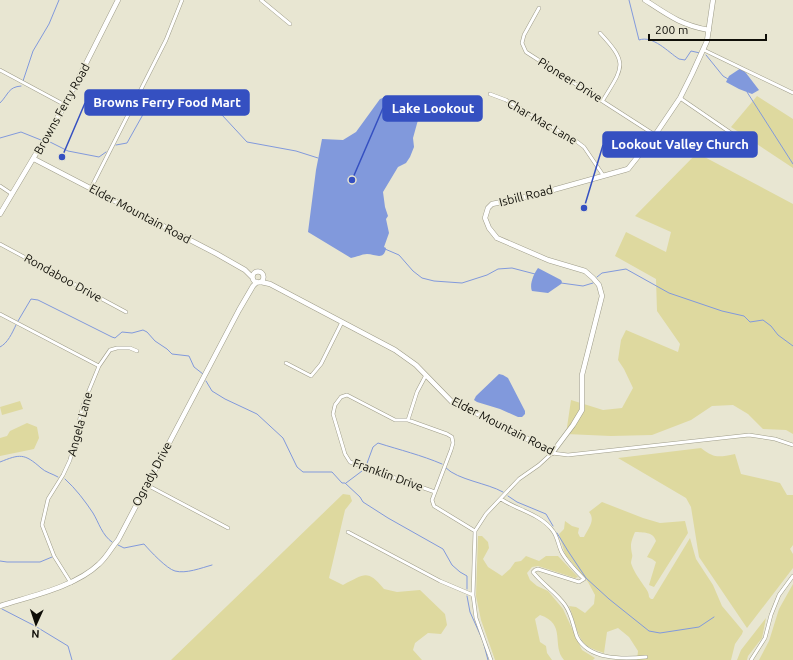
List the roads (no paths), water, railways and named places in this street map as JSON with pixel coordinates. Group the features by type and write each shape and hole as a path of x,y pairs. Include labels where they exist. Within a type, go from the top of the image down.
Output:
{"street":[{"name":"Browns Ferry Road","path":"0,214 65,105 118,0"},
{"path":"90,188 166,40 182,0"},
{"path":"261,0 290,24"},
{"path":"645,0 681,22 709,30"},
{"name":"Isbill Road","path":"552,453 573,425 582,410 582,375 602,296 599,285 585,271 548,260 497,238 489,228 485,218 486,212 492,204 536,195 628,169 655,135 680,98 704,50 709,30 713,0"},
{"name":"Pioneer Drive","path":"539,8 524,35 522,43 526,52 603,100 655,135"},
{"path":"600,33 614,48 621,63 620,71 603,100"},
{"path":"704,50 793,92"},
{"path":"0,70 65,105"},
{"name":"Char Mac Lane","path":"490,94 506,100 576,141 584,147 603,175"},
{"path":"680,98 731,133"},
{"name":"Elder Mountain Road","path":"34,159 245,270 255,281 270,284 395,350 416,365 453,403 503,425 552,453 568,455 749,435 775,438 793,445"},
{"path":"0,186 12,194"},
{"name":"Rondaboo Drive","path":"0,244 126,312"},
{"name":"Elder Mountain Road","path":"245,270 261,272 270,284"},
{"path":"256,271 253,274 255,281 263,276"},
{"name":"Ogrady Drive","path":"0,606 70,583 94,568 106,556 118,540 255,281"},
{"path":"0,314 99,366"},
{"path":"286,363 311,376 321,364 342,322"},
{"name":"Angela Lane","path":"70,583 54,556 42,525 48,497 63,475 70,460 83,405 99,366 110,350 117,348 130,348 137,351"},
{"path":"426,375 417,392 408,420 447,434 453,439 451,450 435,492"},
{"name":"Franklin Drive","path":"408,420 395,420 347,395 341,397 335,405 333,414 345,454 350,462 435,492 432,500 434,506 475,531"},
{"path":"491,660 476,618 472,595 475,531 486,514 519,479 540,465 552,453"},
{"path":"147,485 228,528"},
{"path":"500,499 511,506 530,513 547,525 553,531 562,552 584,580 579,582 538,569 533,572 539,580 555,593 564,604 571,615 578,638 583,646 589,652 604,659 616,660 646,657"},
{"path":"348,532 440,581 472,595"},
{"path":"751,660 765,638 771,614 779,595 793,576"}],"water":[{"path":"741,68 759,90 752,94 726,82 729,76"},
{"path":"388,96 409,102 416,111 418,120 413,138 414,147 406,163 398,167 383,192 388,216 386,219 389,233 384,247 386,248 385,252 381,256 364,254 351,258 308,232 316,170 322,139 343,140 356,132 380,99"},
{"path":"538,268 561,280 561,284 548,293 532,291 532,279"},
{"path":"499,374 508,378 525,411 525,414 522,417 518,417 474,400 476,396"}],"waterway":[{"path":"23,81 33,51 49,24 59,0"},
{"path":"629,0 639,40 644,39 655,42 679,59 685,60 691,51 700,53"},
{"path":"706,55 723,76 728,79"},
{"path":"0,103 11,89 21,86"},
{"path":"747,92 793,164"},
{"path":"116,145 127,143 155,93 191,98 205,111 222,115 247,142 296,151 318,158"},
{"path":"0,138 21,132 41,140"},
{"path":"48,141 68,151 99,157 106,152"},
{"path":"385,249 399,255 413,271 422,278 434,281 462,283 487,275 498,269 512,268 535,274"},
{"path":"597,277 602,273 626,269 669,293 722,311 744,316 750,322 763,320 771,326 778,335 793,346"},
{"path":"561,283 583,286 593,283"},
{"path":"18,321 31,299 38,300 115,338 122,332 132,333 143,330 172,354 189,356 194,367 203,374"},
{"path":"0,347 8,340 16,325"},
{"path":"206,381 212,391 225,399 257,414 283,438 297,467 303,472 332,472 342,483 345,483 360,497 363,502 443,549 452,565 467,576 467,589"},
{"path":"366,466 373,447 378,443 442,464"},
{"path":"0,462 17,456 26,457 45,471 58,477"},
{"path":"446,468 458,476 503,492"},
{"path":"346,483 362,471"},
{"path":"65,479 84,500 103,532 112,542"},
{"path":"508,496 517,502 546,514 553,526"},
{"path":"557,533 586,578 609,599 649,631 660,633 699,627 714,617"},
{"path":"118,545 124,548 144,544 163,563 172,570 179,572 212,565"},
{"path":"0,561 40,562 52,557"},
{"path":"467,596 470,612 483,641 488,660"},
{"path":"2,609 35,626 68,646 72,660"}],"place":[{"name":"Browns Ferry Food Mart","path":"62,157"},
{"name":"Lake Lookout","path":"352,180"},
{"name":"Lookout Valley Church","path":"584,208"}]}
